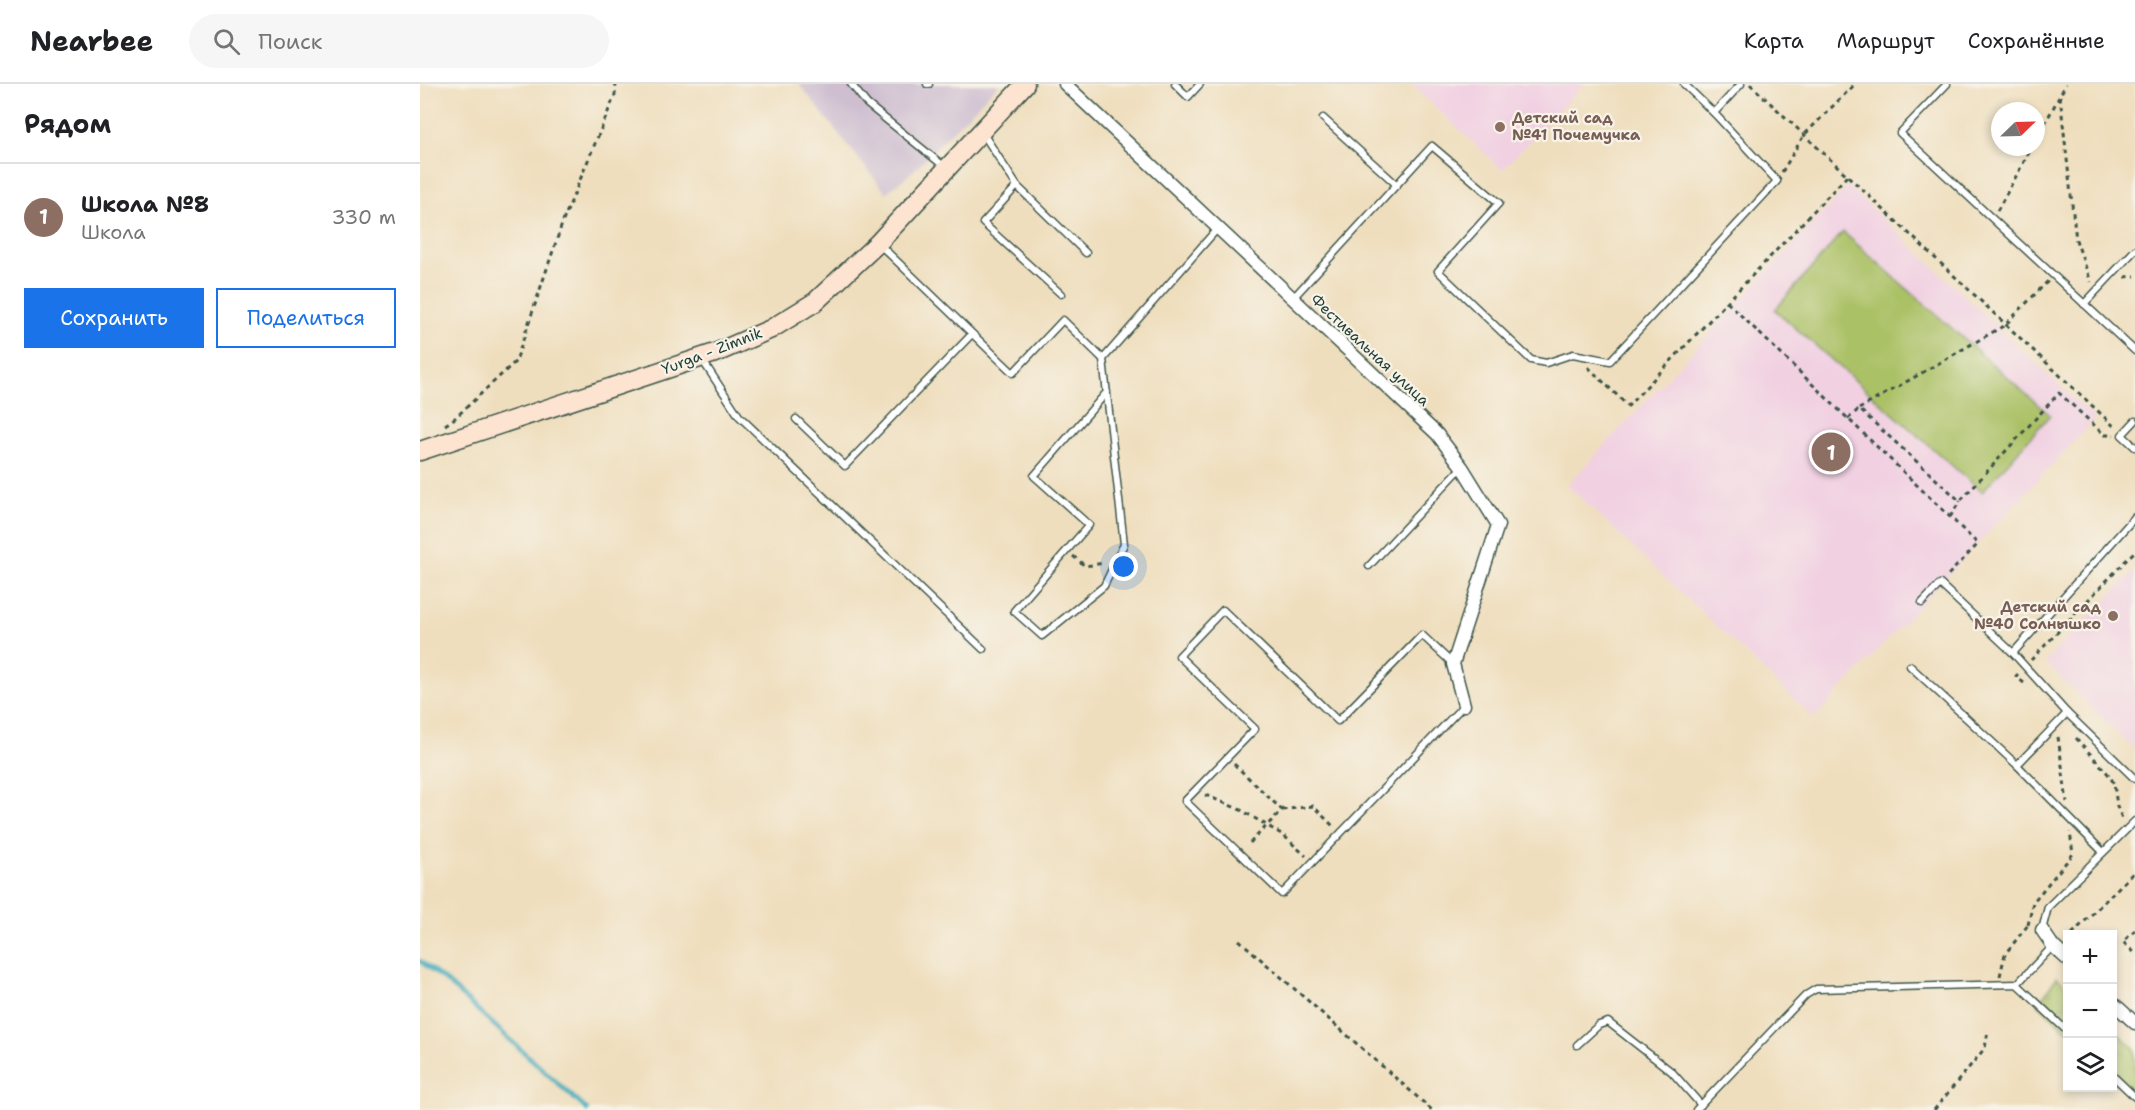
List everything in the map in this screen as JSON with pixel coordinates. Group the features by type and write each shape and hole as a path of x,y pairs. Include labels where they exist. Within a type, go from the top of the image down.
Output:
{"street":[{"name":"Yurga - Zimnik","path":"420,451 701,358 771,329 815,302 878,243 1025,84"},
{"name":"Фестивальная улица","path":"1065,84 1437,434 1462,467 1498,525 1453,664"},
{"path":"1453,664 1464,705"},
{"path":"2042,930 2063,956"},
{"path":"2117,1007 2135,1023"}],"lane":[{"path":"851,84 867,104 946,168"},
{"path":"1175,84 1188,97 1200,84"},
{"path":"1293,298 1432,146 1499,203 1437,271 1531,360 1546,363 1573,354 1610,361 1777,182 1684,84"},
{"path":"1714,113 1741,84"},
{"path":"1947,84 1900,133 2135,351"},
{"path":"1323,118 1397,185"},
{"path":"981,132 1017,186 1086,253"},
{"path":"1017,186 983,223 1061,294"},
{"path":"1103,359 1218,228"},
{"path":"878,243 1013,373 1064,320 1103,359 1107,392 1124,544 1104,586 1042,636 1014,611 1089,525 1034,476 1107,392"},
{"path":"2084,304 2135,250"},
{"path":"796,418 845,466 972,334"},
{"path":"701,358 739,417 983,649"},
{"path":"2135,421 2122,435 2135,447"},
{"path":"1369,566 1462,467"},
{"path":"2013,653 2135,517"},
{"path":"1922,603 1940,584 2026,665 2067,713 2135,779"},
{"path":"1453,664 1422,634 1338,722 1223,610 1179,656 1255,729 1185,801 1282,894 1464,705"},
{"path":"1910,666 2017,765 2103,852"},
{"path":"2017,765 2067,713"},
{"path":"2042,930 2048,908 2135,821"},
{"path":"2017,984 2053,946"},
{"path":"1577,1045 1599,1025 1608,1022 1612,1024 1672,1072 1699,1107 1806,995 1816,989 2017,984 2063,1028"},
{"path":"2117,1080 2135,1096"}],"path":[{"path":"438,430 455,418 516,361 563,221 615,95 616,84"},
{"path":"1750,84 2122,435"},
{"path":"1777,182 1804,135 1855,84"},
{"path":"2045,124 2066,84"},
{"path":"2060,96 2076,240 2094,292"},
{"path":"1993,219 2027,156"},
{"path":"1573,354 1628,406 1847,176"},
{"path":"1848,419 1859,409 2005,324 2053,275"},
{"path":"1727,302 1978,544 1940,584"},
{"path":"1950,517 1960,501 2059,393 2105,435 2122,435"},
{"path":"1859,409 1960,501"},
{"path":"2026,665 2135,550"},
{"path":"1066,551 1085,566 1116,561"},
{"path":"2076,738 2110,776 2114,784 2117,806 2127,828"},
{"path":"1227,757 1282,810"},
{"path":"1195,790 1241,810 1267,825 1283,835 1313,862"},
{"path":"1240,854 1282,810 1313,806 1340,833"},
{"path":"2076,930 2135,871"},
{"path":"1998,984 2005,954 2028,925 2042,930"},
{"path":"2135,930 2123,942 2135,953"},
{"path":"1239,940 1432,1110"},
{"path":"1934,1110 1985,1048 1988,1031"}],"shaded area":[{"path":"799,84 999,84 913,171 886,193"},
{"name":"Детский сад №41 Почемучка","path":"1411,84 1584,84 1502,170"},
{"path":"1848,186 2095,419 1814,718 1567,485"},
{"name":"Детский сад №40 Солнышко","path":"2135,570 2135,750 2045,662"}],"green space":[{"path":"1843,232 2050,415 1982,492 1775,310"},
{"path":"2057,977 2063,983 2063,1027 2038,1004"},
{"path":"2117,1033 2135,1049 2135,1092 2117,1076"}],"waterway":[{"path":"420,961 447,982 587,1110"}],"place":[{"name":"Детский сад №41 Почемучка","path":"1500,127"},
{"name":"Школа №8","path":"1831,452"},
{"name":"Детский сад №40 Солнышко","path":"2113,616"}]}
